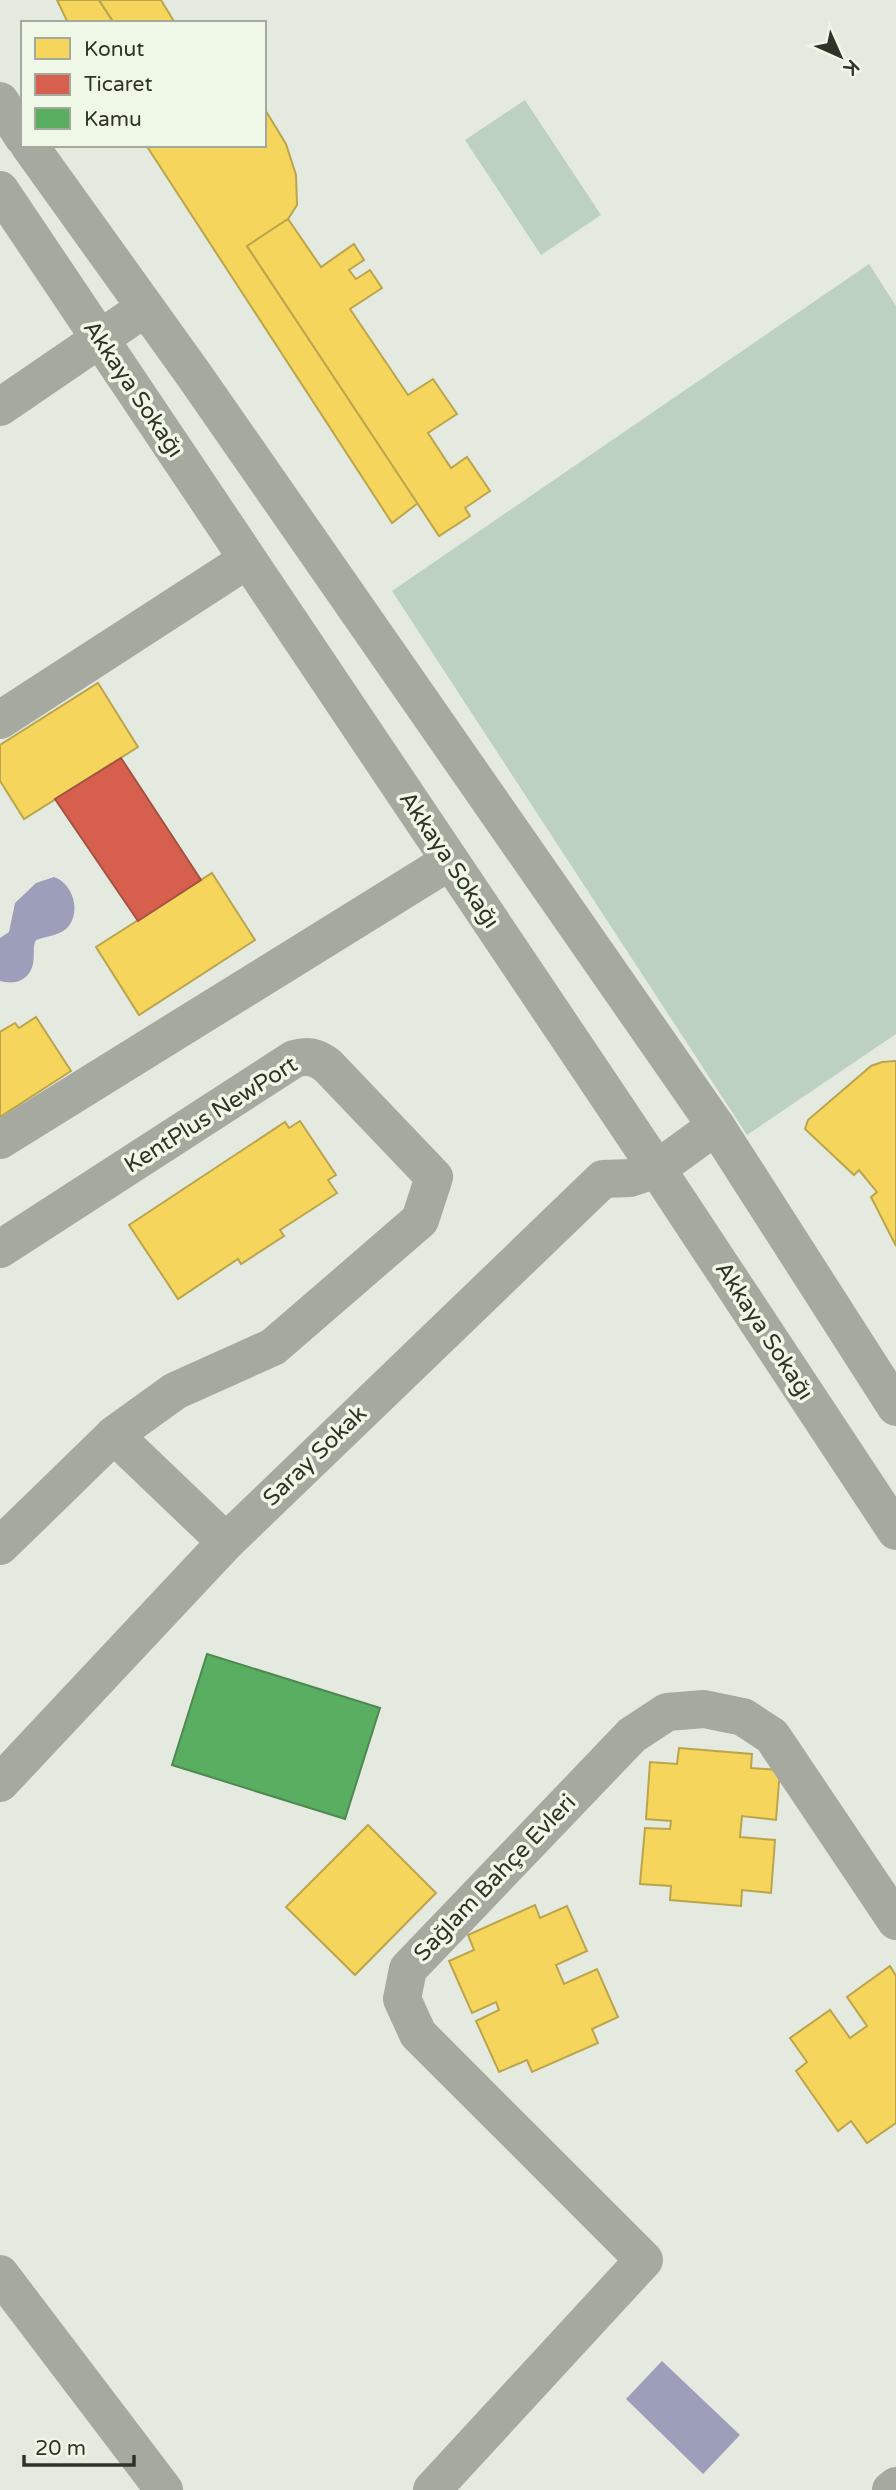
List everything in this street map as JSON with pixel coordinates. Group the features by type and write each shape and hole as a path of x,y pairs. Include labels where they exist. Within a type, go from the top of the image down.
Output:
{"street":[{"path":"0,101 21,134"},
{"path":"30,147 716,1126 896,1407"},
{"name":"Akkaya Sokağı","path":"0,190 657,1169 896,1531"},
{"path":"0,407 145,308"},
{"path":"0,720 247,560"},
{"path":"0,1140 450,861"},
{"name":"KentPlus NewPort","path":"0,1248 293,1059 304,1056 313,1057 328,1066 434,1177 420,1220 272,1348 175,1391 114,1435 0,1546"},
{"path":"657,1169 716,1126"},
{"name":"Saray Sokak","path":"0,1783 226,1542 603,1179 630,1178 657,1169"},
{"path":"114,1435 226,1542"},
{"name":"Sağlam Bahçe Evleri","path":"432,2490 644,2260 418,2034 402,1999 408,1969 632,1735 667,1712 704,1709 743,1717 772,1736 896,1922"},
{"path":"0,2274 164,2490"},
{"path":"891,2490 896,2486"}],"green space":[{"path":"525,100 601,215 541,255 465,140"},
{"path":"869,264 896,306 896,1034 747,1135 392,591"}],"water":[{"path":"54,877 66,885 73,899 72,922 60,933 36,940 33,964 25,978 16,982 0,981 0,938 9,932 15,903 36,883"},
{"path":"662,2361 740,2435 703,2474 626,2399"}],"building: Konut":[{"path":"57,0 99,0 113,21 67,21"},
{"path":"99,0 161,0 174,21 113,21"},
{"path":"266,111 286,144 296,175 297,205 288,219 247,246 418,503 392,523 147,147 266,147"},
{"path":"288,219 321,267 354,244 364,260 349,270 356,279 370,270 382,288 350,309 408,395 433,379 457,414 428,433 451,468 467,457 490,491 465,508 470,516 439,536 247,246"},
{"path":"98,683 138,747 24,819 0,781 0,745"},
{"path":"212,873 255,940 139,1015 96,947"},
{"path":"36,1017 71,1071 0,1117 0,1032 15,1023 19,1028"},
{"path":"896,1061 896,1246 871,1197 877,1192 859,1170 854,1175 805,1129 808,1120 871,1066"},
{"path":"300,1121 336,1175 328,1180 337,1193 280,1230 284,1236 241,1264 238,1259 178,1299 129,1225 285,1122 289,1128"},
{"path":"679,1748 752,1754 751,1768 780,1770 776,1820 742,1816 740,1837 775,1840 771,1893 742,1890 741,1906 670,1900 671,1886 640,1884 645,1828 670,1829 671,1821 646,1819 650,1762 677,1764"},
{"path":"368,1825 436,1893 355,1975 286,1907"},
{"path":"535,1905 540,1918 567,1906 587,1951 556,1965 564,1984 597,1969 618,2017 592,2029 598,2043 532,2072 527,2060 499,2072 476,2021 499,2010 496,2002 472,2013 449,1961 474,1950 468,1935"},
{"path":"890,1966 896,1976 896,2123 867,2143 851,2121 838,2131 796,2071 807,2062 790,2038 830,2010 850,2038 867,2026 847,1997"}],"building: Ticaret":[{"path":"121,758 201,880 138,921 55,799"}],"building: Kamu":[{"path":"207,1654 380,1708 345,1819 172,1765"}]}
